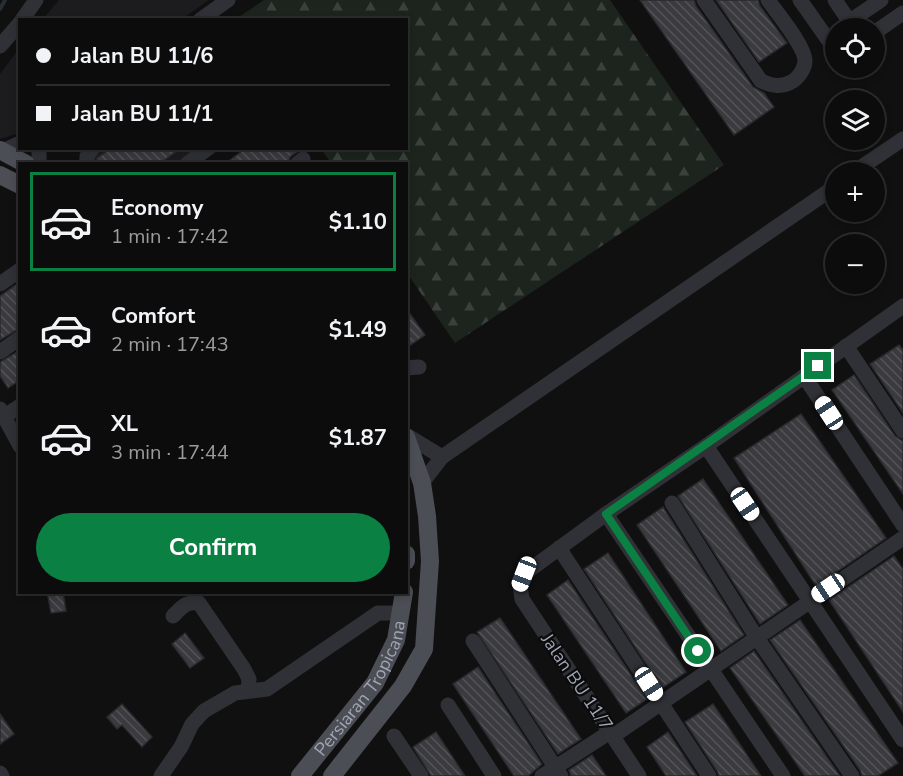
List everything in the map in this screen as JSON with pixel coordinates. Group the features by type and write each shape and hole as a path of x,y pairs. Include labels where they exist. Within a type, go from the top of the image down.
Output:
{"main road":[{"path":"1,150 22,162"},
{"path":"0,175 18,183"},
{"name":"Persiaran Tropicana","path":"332,776 403,686 424,649 430,561 427,516 422,483 408,442"},
{"path":"403,604 407,610 413,612 428,605"},
{"name":"Persiaran Tropicana","path":"300,776 375,683 396,640 403,604"},
{"path":"396,640 407,636 414,637 424,649"}],"street":[{"path":"203,18 228,0"},
{"path":"704,0 761,81 772,86 782,86 793,81 802,73 805,61 801,48 768,0"},
{"path":"800,0 825,35"},
{"path":"835,0 847,18 853,19 880,0"},
{"path":"22,18 30,2"},
{"path":"885,25 903,13"},
{"path":"0,46 18,25"},
{"path":"869,162 903,139"},
{"path":"1,150 18,144"},
{"path":"190,162 205,150"},
{"path":"422,483 442,457 825,194"},
{"path":"0,284 18,271"},
{"path":"709,776 560,548 846,346 901,311"},
{"path":"0,352 18,339"},
{"path":"846,346 903,430"},
{"path":"804,376 903,525"},
{"path":"17,438 2,413 18,407"},
{"path":"408,437 442,457"},
{"path":"706,446 903,740"},
{"path":"672,503 757,638 852,776"},
{"path":"606,514 783,776"},
{"path":"542,776 558,772 612,734 662,704 903,538"},
{"name":"Jalan BU 11/7","path":"560,548 524,574 520,586 522,599 639,776"},
{"path":"173,616 185,604 199,603 244,669 249,679 248,691"},
{"path":"161,776 181,747 192,724 204,711 235,693 267,689 285,679 378,613 403,604"},
{"path":"472,641 558,772"},
{"path":"448,705 494,776"},
{"path":"394,736 421,776"}],"shaded area":[{"path":"59,0 209,0 183,18 44,18"},
{"path":"18,50 18,133 0,139 0,74"},
{"path":"93,150 220,150 201,162 75,162"}],"green space":[{"path":"264,0 610,0 724,165 455,343 408,274 408,162 330,162 322,150 408,150 408,18 237,18"}],"building":[{"path":"640,0 694,0 753,87 764,93 774,107 734,135"},
{"path":"716,0 758,0 787,43 759,62"},
{"path":"109,150 178,150 162,162 97,162 97,158"},
{"path":"243,150 300,150 290,157 289,162 228,162"},
{"path":"18,283 18,329 0,340 0,296"},
{"path":"408,311 425,335 408,347"},
{"path":"899,345 903,350 903,413 870,364"},
{"path":"18,351 18,381 8,388 0,376 0,362"},
{"path":"854,375 895,436 903,441 903,494 832,390"},
{"path":"801,414 886,538 816,586 734,458"},
{"path":"703,479 788,605 760,624 678,496"},
{"path":"663,507 744,635 721,651 637,525"},
{"path":"608,553 686,672 662,688 584,569"},
{"path":"894,556 903,569 903,712 829,600"},
{"path":"568,580 647,699 626,713 547,595"},
{"path":"47,594 63,594 66,611 51,613"},
{"path":"500,618 581,739 558,754 477,632"},
{"path":"800,620 898,763 878,776 862,776 770,640"},
{"path":"185,633 204,658 190,668 172,644"},
{"path":"754,651 840,776 805,776 730,668"},
{"path":"478,667 542,764 528,776 514,776 453,684"},
{"path":"122,704 152,737 142,747 122,725 117,729 107,717"},
{"path":"713,704 761,776 719,776 685,722"},
{"path":"0,714 14,734 0,744"},
{"path":"436,732 465,776 431,776 413,747"},
{"path":"668,732 697,776 666,776 647,747"},
{"path":"592,755 606,776 571,776 569,770"}],"waterway":[{"path":"0,9 5,0"}],"route":[{"path":"698,651 606,514 818,366"}]}
